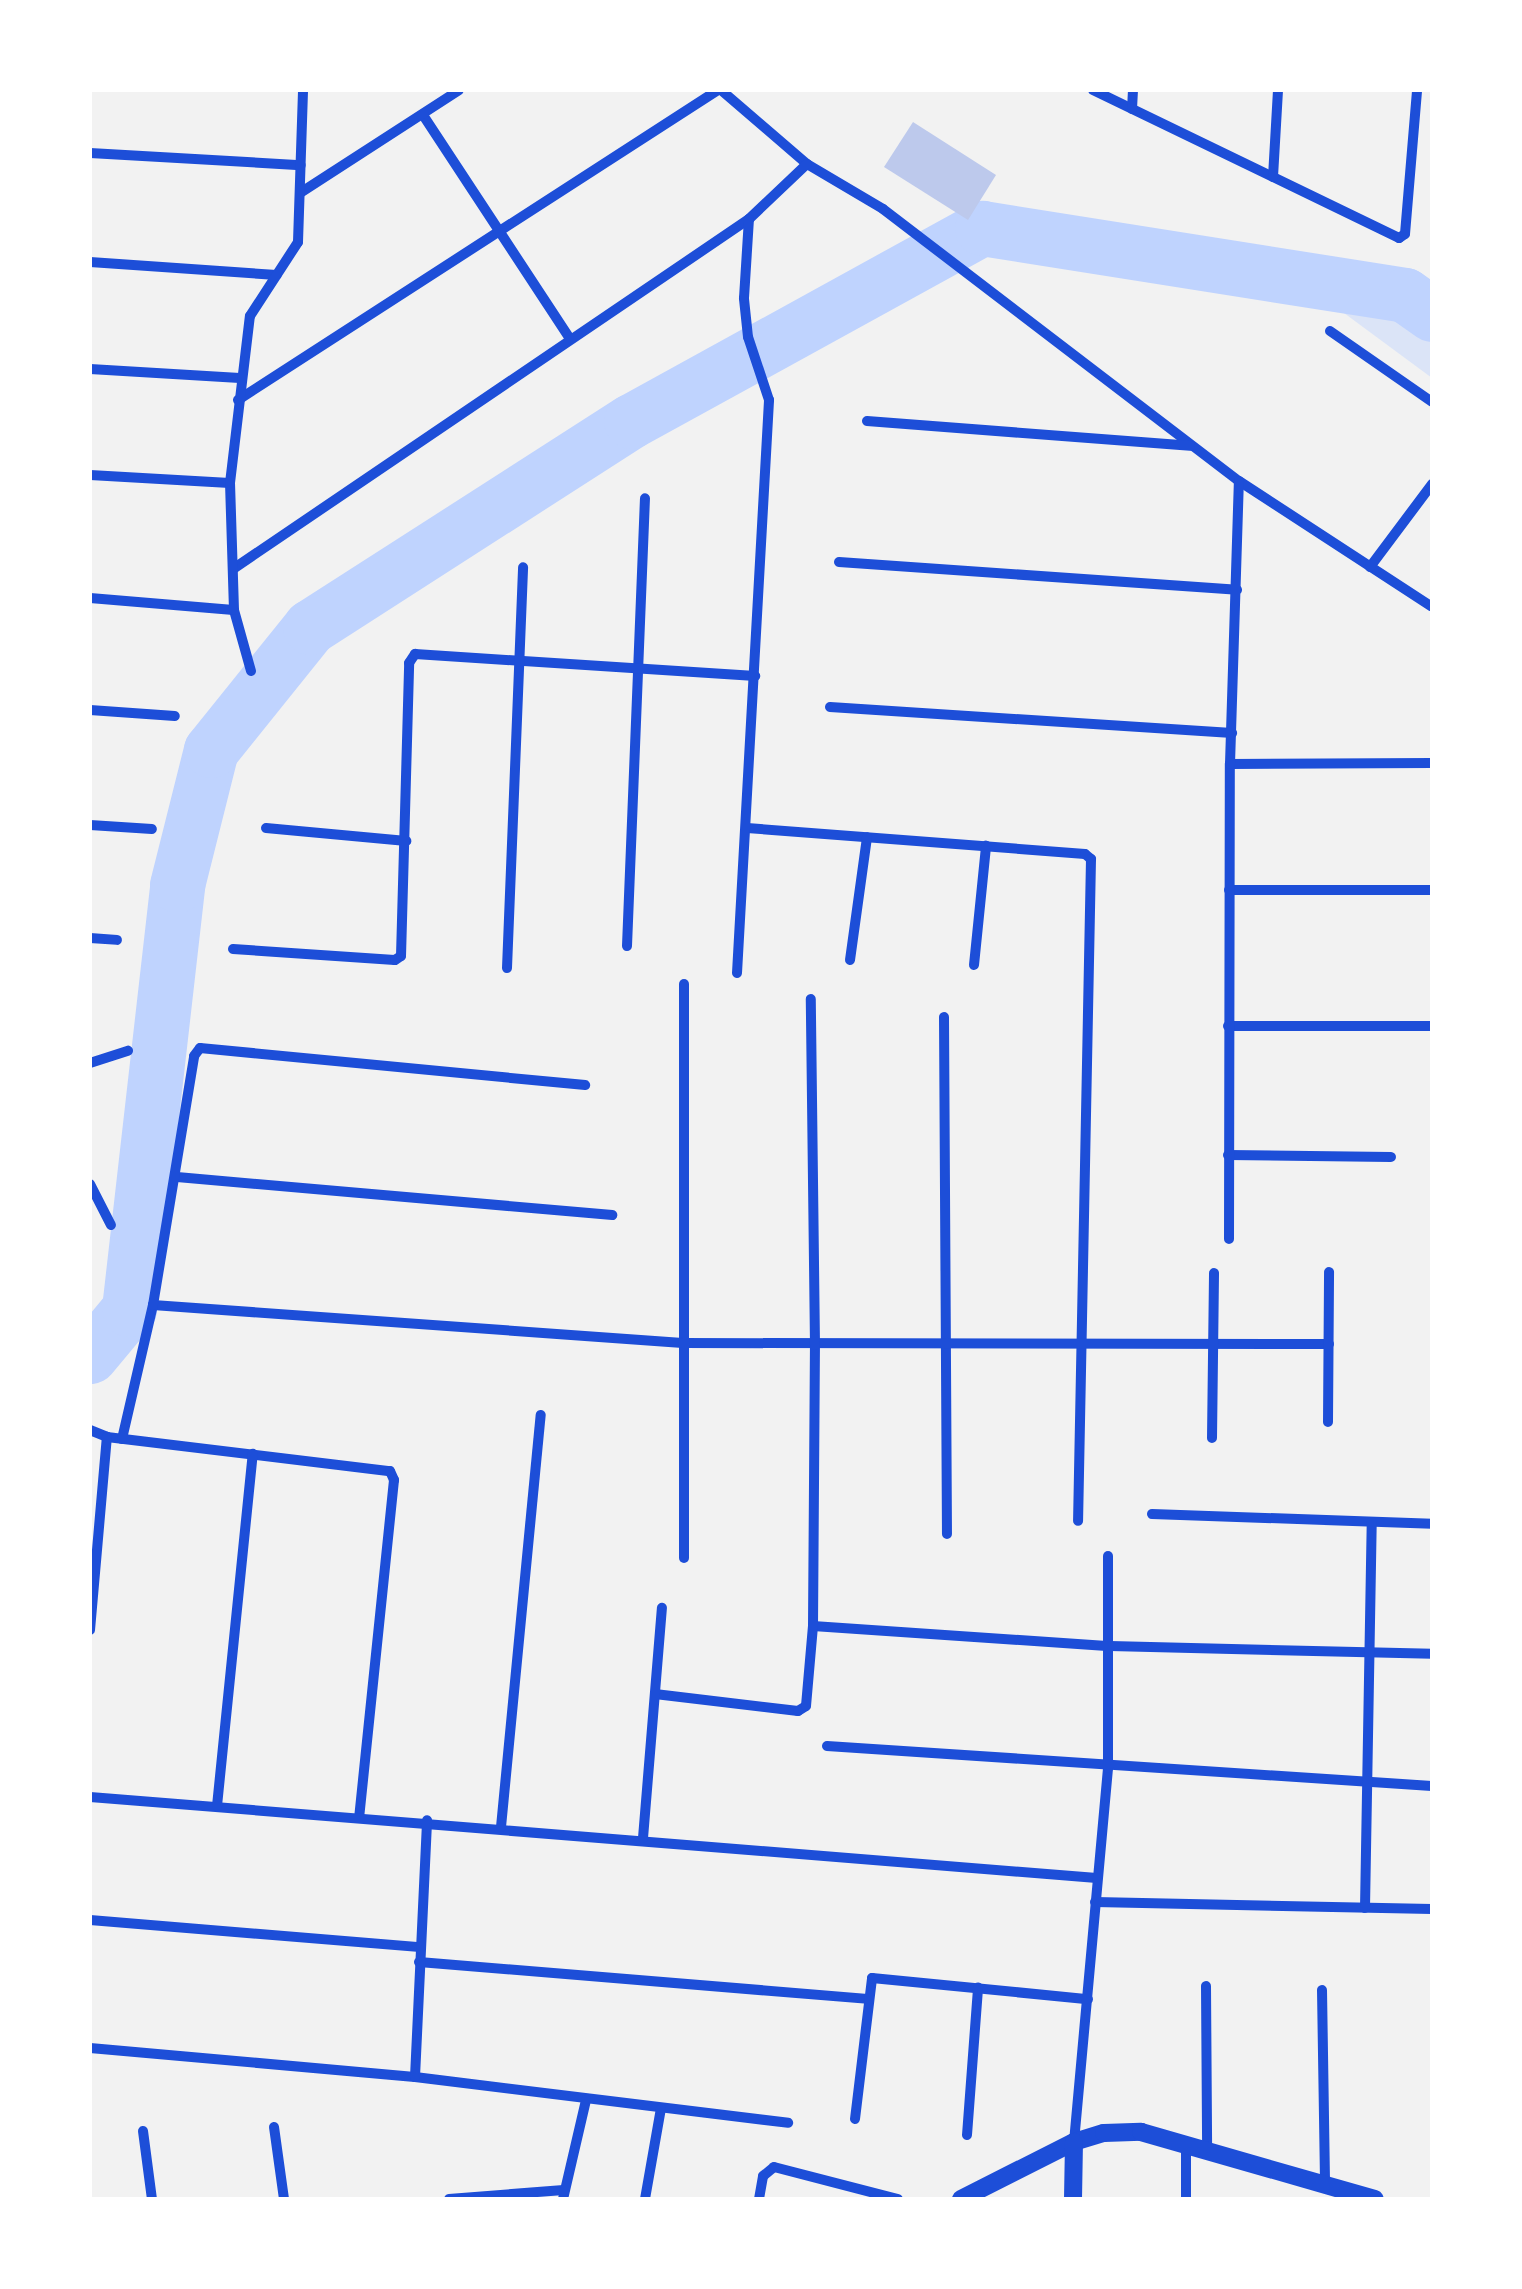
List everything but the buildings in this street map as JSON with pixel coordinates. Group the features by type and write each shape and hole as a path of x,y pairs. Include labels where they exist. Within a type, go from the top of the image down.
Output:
{"street":[{"path":"251,671 234,610 230,483 250,316 298,242 303,90"},
{"path":"300,193 459,90"},
{"path":"238,400 719,90 807,164 883,210 1239,481 1432,608"},
{"path":"1093,90 1402,238 1417,90"},
{"path":"1132,109 1133,90"},
{"path":"1273,177 1278,90"},
{"path":"423,115 570,340"},
{"path":"90,152 301,164"},
{"path":"232,569 749,219 807,164"},
{"path":"736,973 748,828 768,400 748,337 743,286 749,219"},
{"path":"90,262 277,275"},
{"path":"1330,331 1432,402"},
{"path":"90,369 240,378"},
{"path":"867,421 1194,447"},
{"path":"90,475 230,483"},
{"path":"1228,1239 1230,764 1239,481"},
{"path":"1370,567 1432,484"},
{"path":"627,946 645,498"},
{"path":"840,562 1237,590"},
{"path":"507,968 523,567"},
{"path":"90,598 234,610"},
{"path":"233,949 398,958 411,658 419,653 755,676"},
{"path":"830,707 1232,732"},
{"path":"90,710 175,716"},
{"path":"1230,764 1432,762"},
{"path":"90,825 152,830"},
{"path":"266,828 406,841"},
{"path":"748,828 1085,854 1092,863 1078,1521"},
{"path":"850,960 867,837"},
{"path":"974,965 986,846"},
{"path":"1229,890 1432,890"},
{"path":"90,938 116,940"},
{"path":"684,984 684,1558"},
{"path":"654,1694 802,1710 806,1706 812,1626 815,1346 811,999"},
{"path":"944,1017 947,1534"},
{"path":"1228,1026 1432,1026"},
{"path":"122,1439 153,1306 194,1056 204,1046 585,1085"},
{"path":"90,1064 128,1052"},
{"path":"1228,1155 1391,1157"},
{"path":"176,1177 612,1216"},
{"path":"90,1184 111,1224"},
{"path":"1328,1272 1328,1422"},
{"path":"1212,1438 1214,1273"},
{"path":"153,1306 684,1342 815,1346 1329,1344"},
{"path":"501,1828 541,1414"},
{"path":"90,1430 122,1439 386,1469 392,1475 359,1816"},
{"path":"90,1630 107,1437"},
{"path":"217,1806 252,1454"},
{"path":"1152,1514 1432,1524"},
{"path":"1365,1908 1372,1522"},
{"path":"1073,2199 1074,2142 1108,1768 1108,1556"},
{"path":"643,1838 662,1608"},
{"path":"812,1626 1110,1646 1432,1654"},
{"path":"828,1746 1108,1768 1432,1786"},
{"path":"90,1796 427,1820 1097,1878"},
{"path":"414,2077 427,1820"},
{"path":"1095,1902 1432,1909"},
{"path":"90,1920 420,1947"},
{"path":"419,1962 867,1999"},
{"path":"856,2119 870,1980 1088,1999"},
{"path":"1206,1986 1206,2148"},
{"path":"967,2135 978,1987"},
{"path":"1322,1990 1325,2184"},
{"path":"90,2048 414,2077 788,2124"},
{"path":"448,2199 564,2194 586,2100"},
{"path":"645,2199 661,2108"},
{"path":"274,2126 284,2199"},
{"path":"143,2130 152,2199"},
{"path":"961,2199 1074,2142 1104,2133 1140,2132 1376,2199"},
{"path":"1186,2142 1186,2199"},
{"path":"759,2199 763,2176 774,2167 898,2199"}],"shaded area":[{"path":"1368,290 1432,332 1432,378 1344,313"}],"waterway":[{"path":"90,1356 129,1309 177,885 211,750 310,627 631,421 982,228 1405,295 1432,314"}]}
